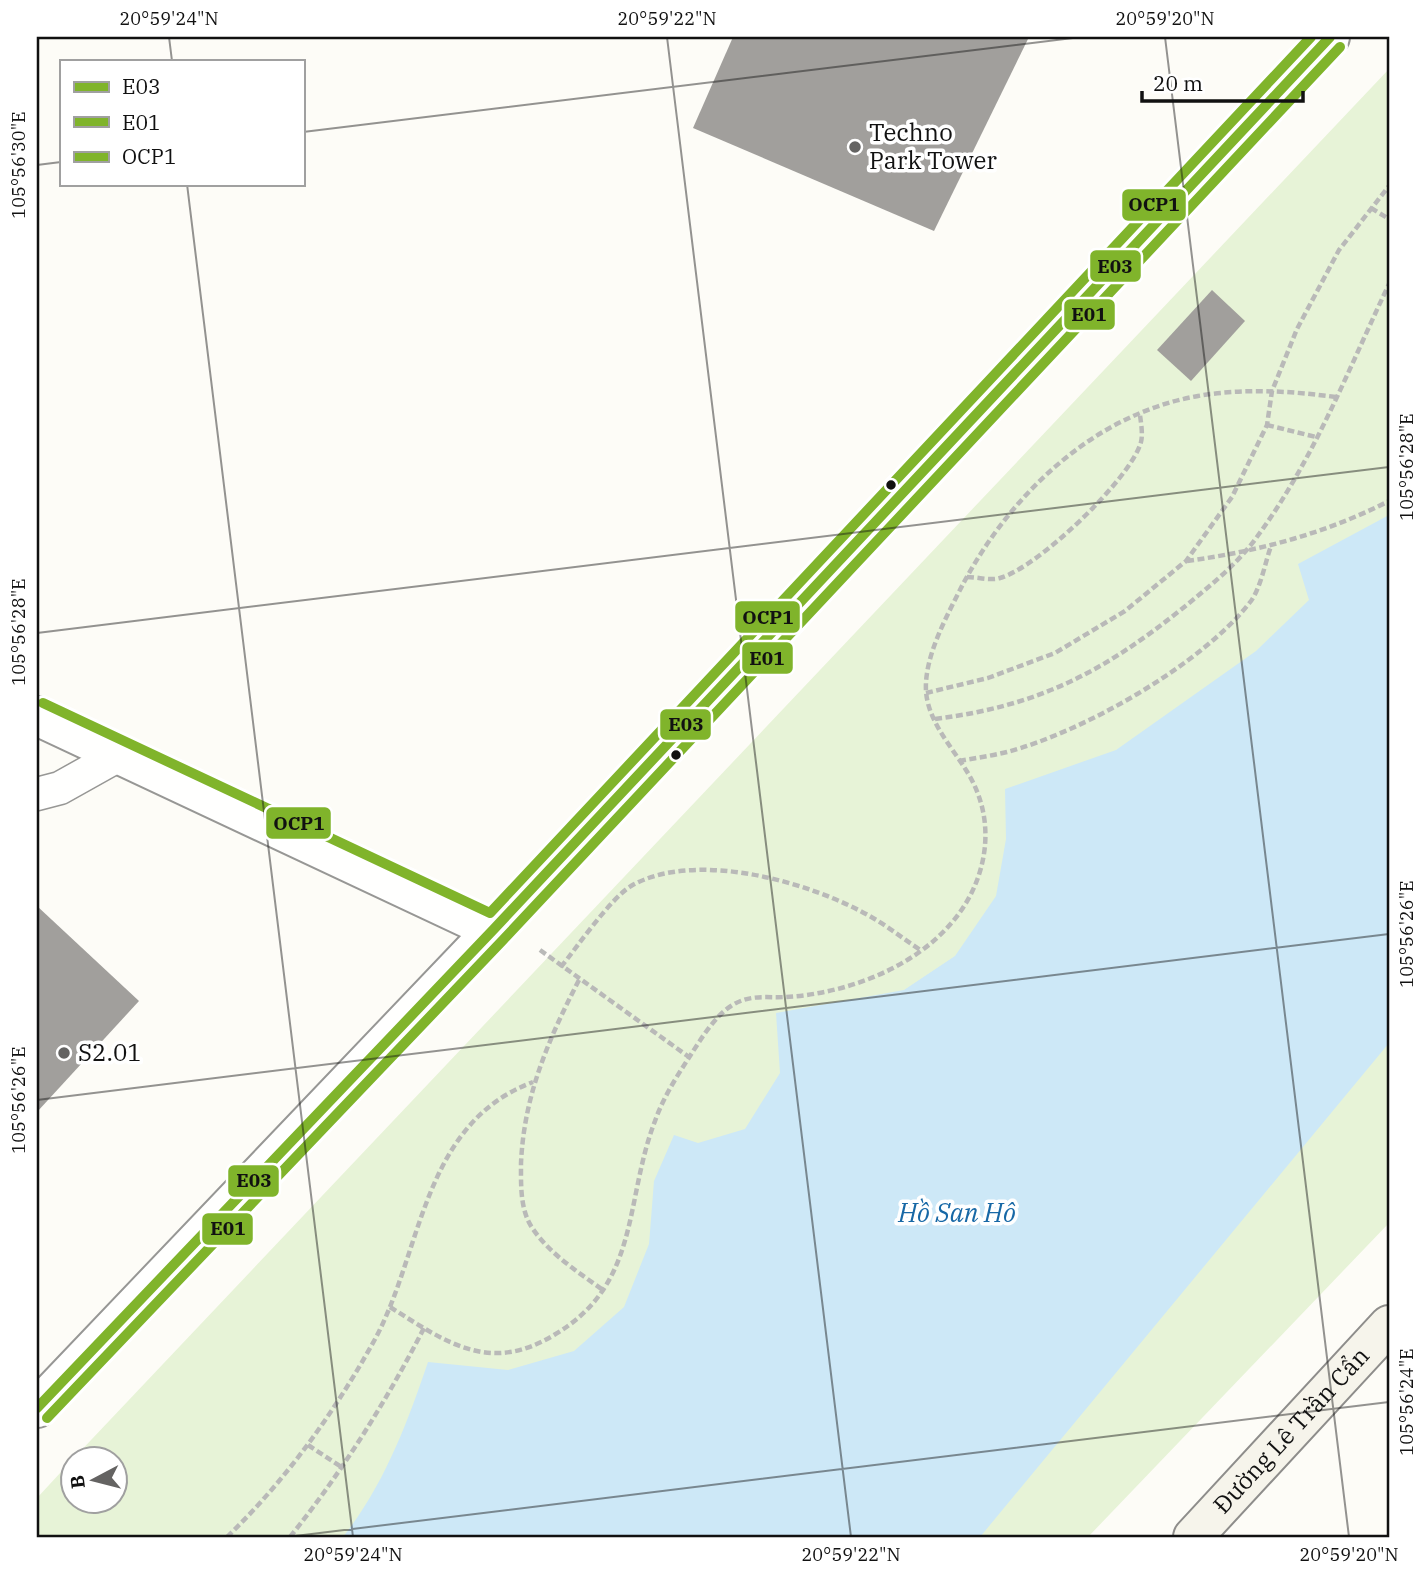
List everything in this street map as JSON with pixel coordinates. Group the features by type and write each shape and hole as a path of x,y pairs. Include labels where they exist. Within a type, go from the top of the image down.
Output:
{"main road":[{"name":"Đường Lê Trần Cẩn","path":"1193,1537 1389,1325"}],"street":[{"path":"37,1408 493,930 1330,37"},
{"path":"37,716 493,930"}],"lane":[{"path":"37,794 60,788 119,755"}],"path":[{"path":"926,693 988,678 1055,653 1125,611 1186,561 1232,497 1267,425 1272,391 1297,329 1339,250 1389,186"},
{"path":"1371,208 1389,219"},
{"path":"934,719 985,712 1036,698 1090,674 1148,637 1208,588 1245,552 1260,533 1316,437 1389,284"},
{"path":"390,1307 451,1343 492,1356 533,1348 569,1327 603,1290 629,1233 654,1122 689,1057 703,1036 730,1006 755,996 785,997 825,991 863,980 911,959 946,931 968,900 983,868 986,832 983,802 934,719 926,693 930,664 967,577 1015,504 1058,463 1109,430 1140,415 1197,396 1272,391 1336,397"},
{"path":"967,577 999,579 1033,558 1083,518 1123,477 1142,441 1140,415"},
{"path":"1267,425 1316,437"},
{"path":"1186,561 1245,552 1301,539 1354,519 1389,501"},
{"path":"960,761 1008,752 1069,729 1153,684 1213,641 1252,600 1271,546"},
{"path":"561,967 628,888 658,873 698,869 769,878 823,897 871,917 922,951"},
{"path":"539,950 689,1057"},
{"path":"579,980 553,1031 533,1082 522,1136 520,1192 531,1225 558,1256 603,1290"},
{"path":"227,1537 256,1510 308,1446 374,1340 390,1307 426,1198 451,1153 479,1115 513,1089 533,1082"},
{"path":"290,1537 343,1468 424,1328"},
{"path":"308,1446 343,1468"}],"green space":[{"path":"1389,69 1389,1223 1088,1537 37,1537 37,1498 60,1473 60,1514 130,1514 130,1444 87,1444"}],"water":[{"name":"Hồ San Hô","path":"1389,515 1389,1043 980,1537 343,1537 371,1496 393,1453 428,1362 508,1370 574,1351 624,1307 649,1244 654,1181 674,1135 698,1143 745,1129 780,1073 776,1013 904,990 955,956 996,896 1006,839 1005,789 1116,750 1256,651 1309,600 1298,564"}],"building":[{"name":"Techno Park Tower","path":"733,37 1029,37 934,231 693,128"},
{"path":"1212,290 1245,321 1191,381 1157,350"},
{"name":"S2.01","path":"37,906 139,1001 37,1112"}],"transit line":[{"name":"OCP1","path":"43,703 490,913 1311,37"},
{"name":"E03","path":"37,1408 493,930 1330,37"},
{"name":"E01","path":"47,1418 503,940 1340,47"}],"place":[{"name":"Techno Park Tower","path":"855,147"},
{"name":"S2.01","path":"64,1053"}]}
